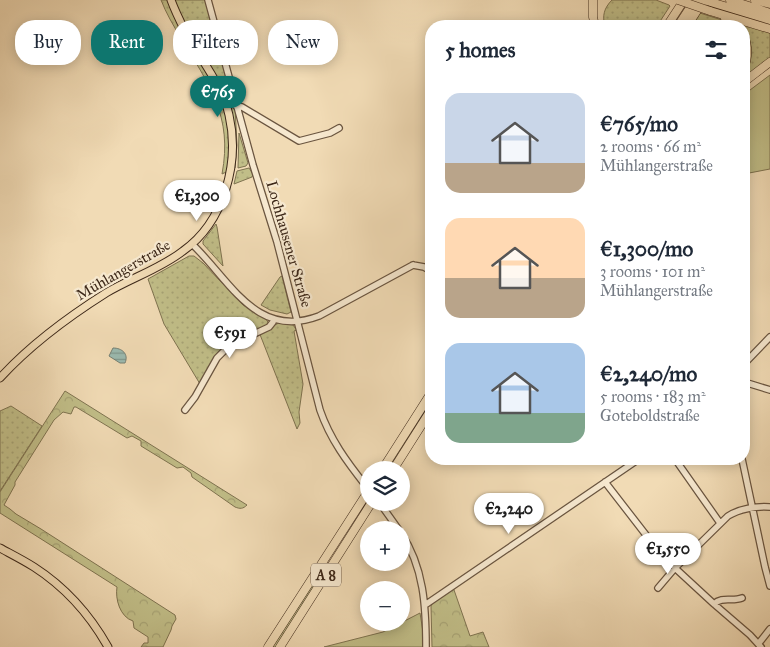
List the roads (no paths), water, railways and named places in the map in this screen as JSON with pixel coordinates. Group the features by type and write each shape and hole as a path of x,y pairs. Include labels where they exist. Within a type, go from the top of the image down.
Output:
{"highway":[{"path":"593,0 594,20"},
{"path":"678,0 740,20"},
{"path":"671,20 684,0"},
{"path":"682,20 694,0"},
{"path":"691,20 704,0 770,20"},
{"path":"730,0 770,13"},
{"path":"756,0 768,0"},
{"path":"756,0 770,4"},
{"path":"714,12 727,20"},
{"path":"750,23 770,29"},
{"path":"750,77 770,62"},
{"path":"388,461 425,402"},
{"path":"399,461 425,419"},
{"name":"A 8","path":"268,647 360,499"},
{"name":"A 8","path":"280,647 366,511"}],"main road":[{"name":"Mühlangerstraße","path":"0,378 19,357 75,313 125,282 171,259 192,244 208,226 224,194 232,162 233,144 227,108 220,90 186,32 171,0"},
{"path":"0,548 36,568 56,584 86,614 108,647"}],"street":[{"name":"Lochhausener Straße","path":"208,0 236,106 277,242 313,387 324,421 341,454 360,479"},
{"path":"236,106 242,107 299,141 330,134 339,128"},
{"path":"192,244 246,303 274,319 282,320 297,321 319,316 413,265 425,268"},
{"path":"413,258 413,265"},
{"path":"185,410 195,397 217,358 235,343 269,327 274,319"},
{"path":"750,358 770,337"},
{"path":"750,384 770,390"},
{"path":"425,605 630,465"},
{"path":"679,465 720,523"},
{"path":"743,465 764,567 770,586"},
{"path":"605,482 653,544 675,568 714,604 760,645 770,630"},
{"path":"658,588 675,568 720,523 734,512 770,506"},
{"path":"410,549 419,571 425,605 426,647"},
{"path":"714,604 723,599 742,598"}],"water":[{"path":"113,348 124,352 126,357 125,363 120,363 109,356"}]}
